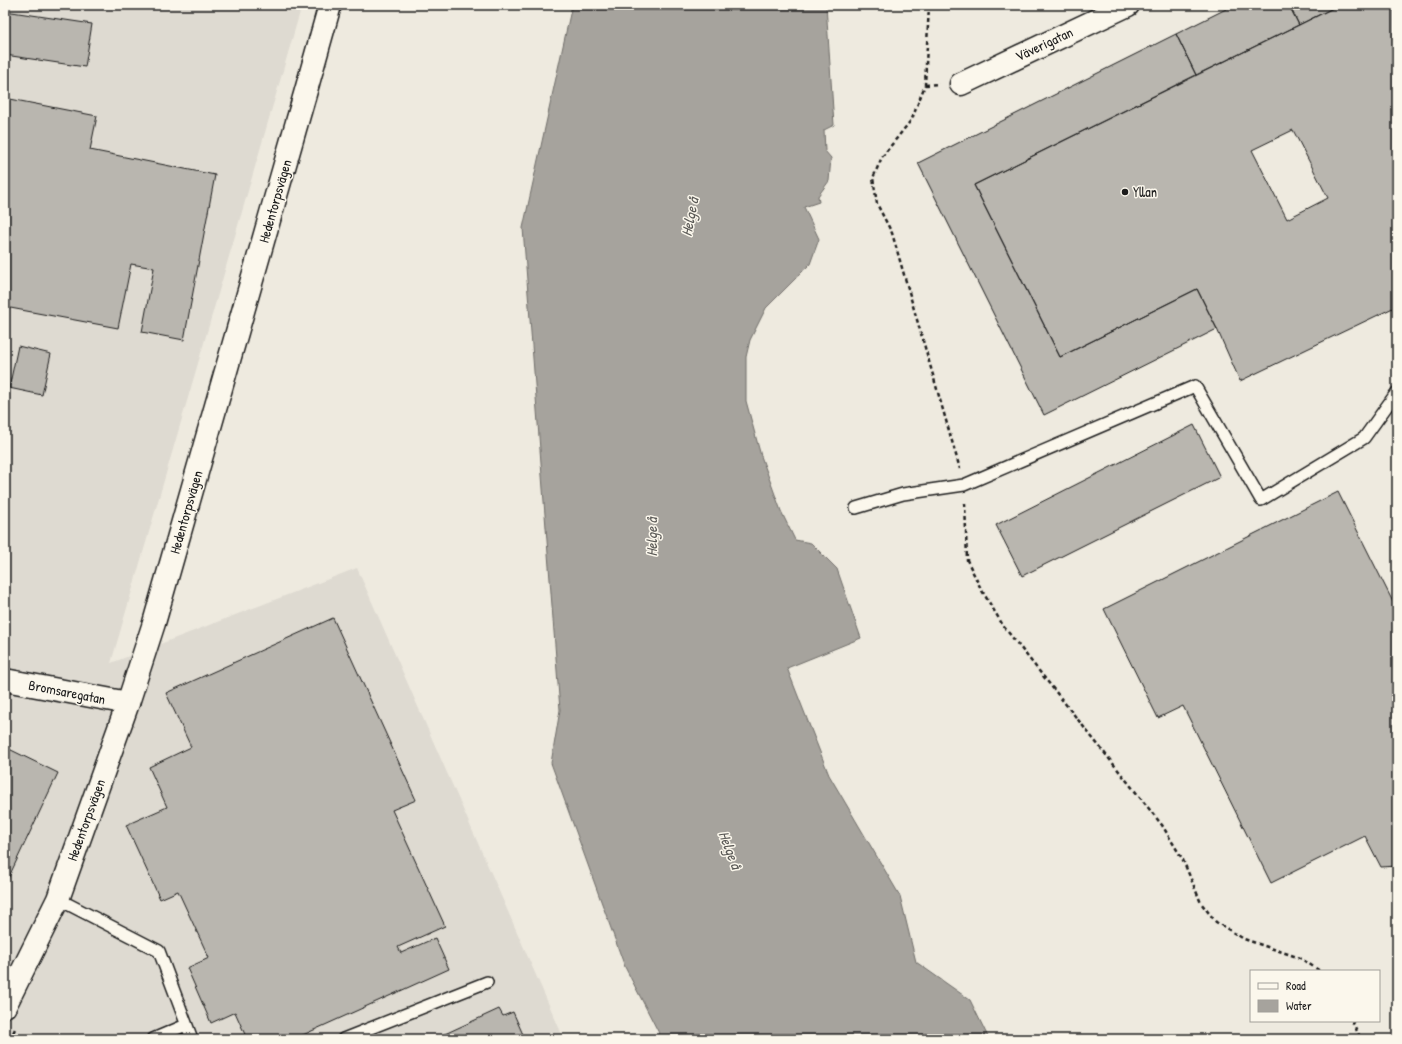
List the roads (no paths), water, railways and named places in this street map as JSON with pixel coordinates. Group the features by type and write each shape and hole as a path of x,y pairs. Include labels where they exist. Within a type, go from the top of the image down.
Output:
{"street":[{"name":"Hedentorpsvägen","path":"5,1006 58,899 128,703 156,616 330,5"},
{"name":"Väverigatan","path":"961,84 1128,5"},
{"name":"Bromsaregatan","path":"5,680 128,703"}],"lane":[{"path":"856,508 903,494 964,485 1195,386 1261,500 1364,438 1397,392"},
{"path":"58,899 159,951 192,1039"},
{"path":"343,1039 487,982"},
{"path":"154,1039 186,1025"}],"water":[{"name":"Helge å","path":"572,5 826,5 834,125 824,130 825,151 831,158 829,181 818,196 819,202 804,207 819,239 810,264 766,308 750,340 746,357 746,401 761,456 781,511 795,540 811,543 837,569 861,638 787,668 829,775 900,896 916,962 970,1000 989,1039 662,1039 625,967 551,763 560,710 523,228"}],"place":[{"name":"Yllan","path":"1125,192"}]}
